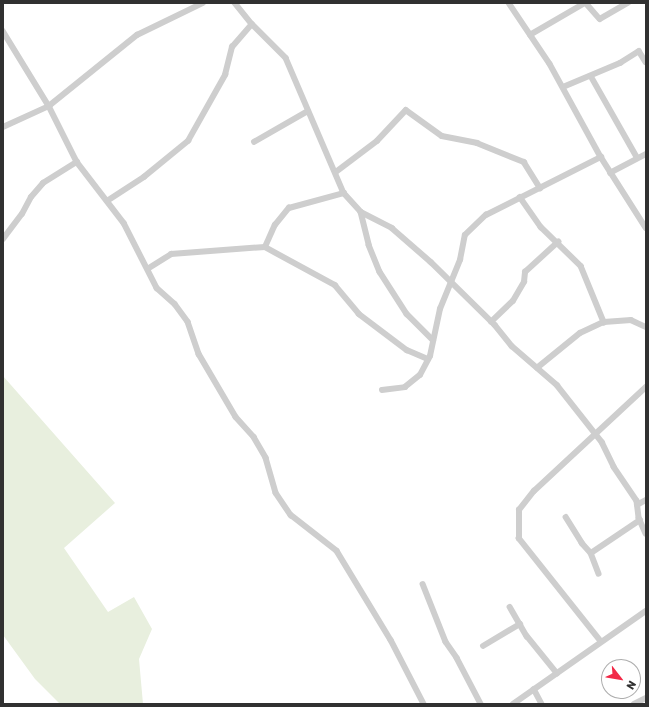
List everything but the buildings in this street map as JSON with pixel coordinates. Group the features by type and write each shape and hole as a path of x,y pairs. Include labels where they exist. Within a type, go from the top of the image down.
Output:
{"street":[{"path":"3,127 49,106 137,35 203,3"},
{"path":"235,3 252,24 286,58 344,193 361,212 392,228 452,282 492,322 512,346 557,385 595,433 637,505 640,520 646,534"},
{"path":"509,3 563,87 601,158 646,228"},
{"path":"530,35 586,3 600,18 628,3"},
{"path":"107,201 144,177 188,141 225,74 232,47 252,24"},
{"path":"3,32 49,106 77,162 124,223 149,268 157,288 175,304 188,322 199,354 236,417 254,437 266,458 276,493 291,516 337,551 391,640 424,704"},
{"path":"563,87 592,76 639,51 646,62"},
{"path":"592,76 637,158"},
{"path":"336,172 377,141 406,110 442,136 477,143 524,162 540,188"},
{"path":"254,142 308,111"},
{"path":"610,173 646,154"},
{"path":"382,390 405,387 420,375 428,359 440,309 460,260 465,235 486,215 601,158"},
{"path":"3,239 39,188 63,169 77,162"},
{"path":"265,247 275,225 289,208 344,193"},
{"path":"520,197 541,227 581,266 604,322"},
{"path":"361,212 369,245 380,272 407,314 433,340"},
{"path":"492,322 513,301 524,282 525,272 558,242"},
{"path":"149,268 171,254 265,247 335,285 359,314 407,350 428,359"},
{"path":"537,368 580,333 604,322 631,320 646,327"},
{"path":"601,642 519,539 519,510 534,491 646,387"},
{"path":"637,505 646,500"},
{"path":"566,517 582,543 592,553 599,574"},
{"path":"592,553 640,520"},
{"path":"424,584 446,642 457,658 481,704"},
{"path":"510,607 520,624 557,672"},
{"path":"513,704 646,611"},
{"path":"483,646 520,624"},
{"path":"534,689 542,704"},
{"path":"634,704 646,698"}],"green space":[{"path":"3,376 115,503 64,548 108,612 134,597 152,629 139,659 143,704 60,704 35,679 3,635"}]}
